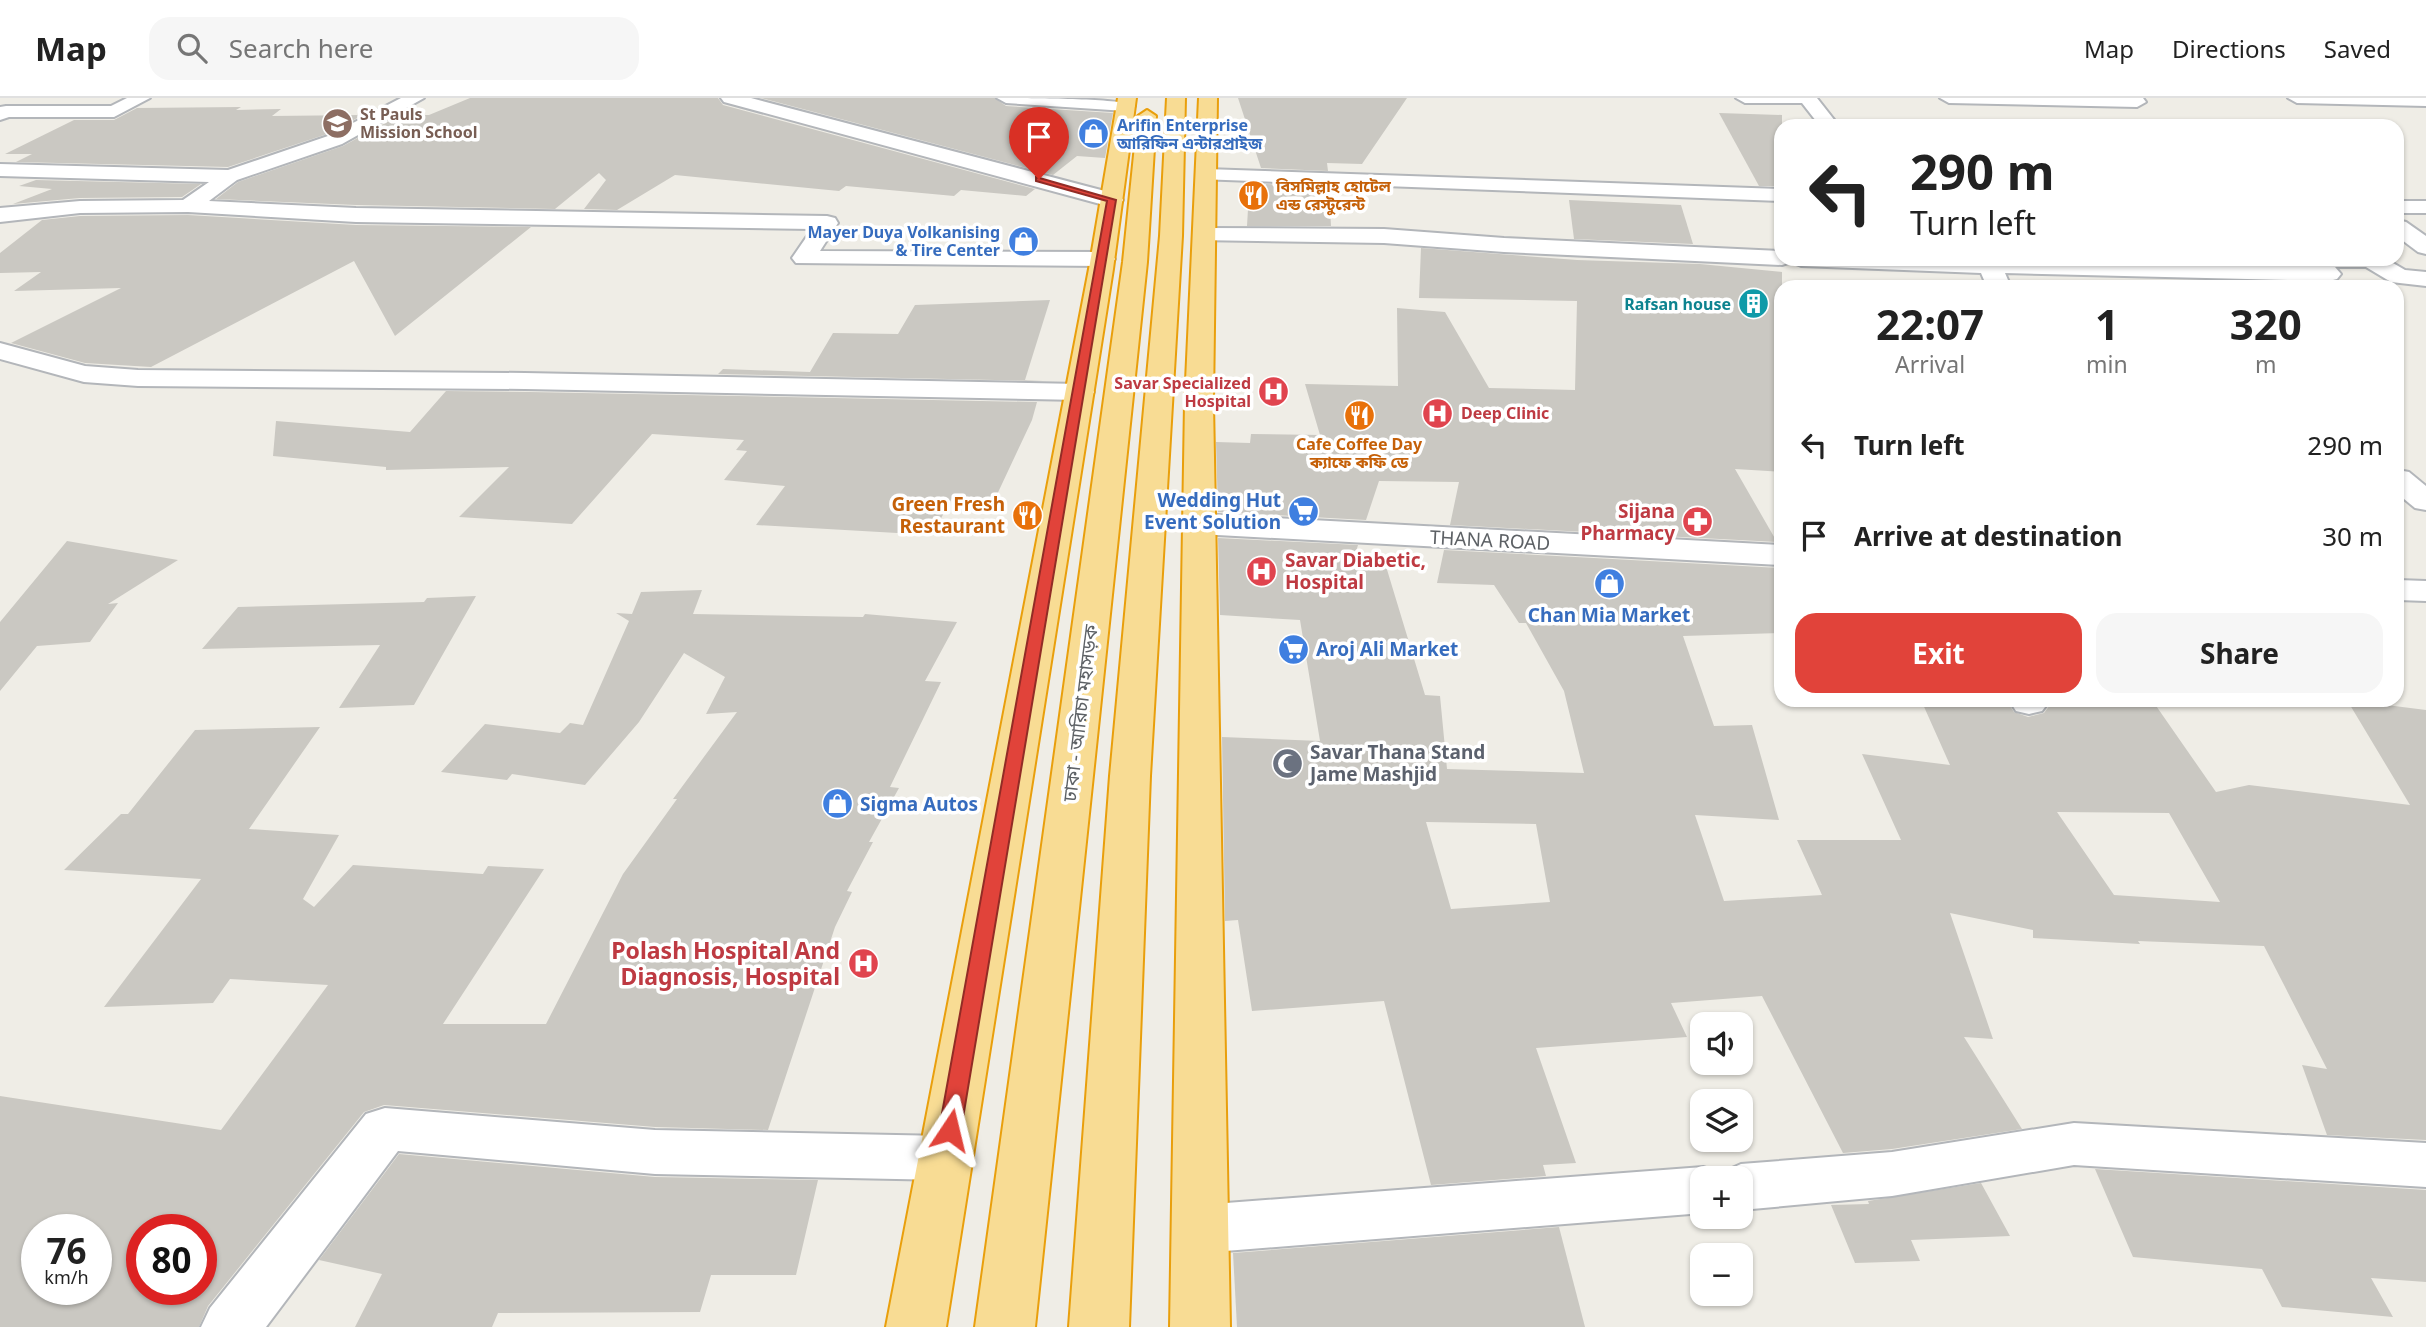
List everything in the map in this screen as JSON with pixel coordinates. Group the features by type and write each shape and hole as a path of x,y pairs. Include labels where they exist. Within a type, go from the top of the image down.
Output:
{"highway":[{"path":"1099,1327 1130,776 1171,236 1176,98"},
{"path":"1200,1327 1199,403 1208,98"},
{"path":"916,1327 1112,200 1134,101"},
{"name":"ঢাকা - আরিচা মহাসড়ক","path":"1005,1327 1134,275 1134,101"}],"street":[{"path":"0,114 6,111 114,111 141,98"},
{"path":"188,206 230,176 335,140 415,98"},
{"path":"730,98 764,102 1112,200"},
{"path":"1006,98 1134,101"},
{"path":"1745,98 1808,99 1824,119"},
{"path":"1949,98 2139,105"},
{"path":"2297,98 2426,101"},
{"path":"0,170 230,176"},
{"path":"1206,175 1774,195"},
{"path":"0,215 80,207 188,206 356,215 827,223 804,258 1103,259"},
{"path":"2404,207 2426,206"},
{"path":"2404,231 2426,247"},
{"path":"1205,235 1384,236 1774,258"},
{"path":"1912,266 1991,271 2329,274 2318,266"},
{"path":"2380,266 2399,278 2426,279"},
{"path":"0,351 84,374 138,378 539,381 1080,392"},
{"path":"2404,484 2426,501"},
{"name":"THANA ROAD","path":"1199,524 1774,555"},
{"path":"2404,590 2426,591"},
{"path":"232,1327 385,1129 655,1152 945,1158"},
{"path":"1753,1186 1892,1174 2074,1144 2426,1165"},
{"path":"1200,1229 1690,1191"}],"building":[{"path":"470,98 718,98 723,105 1035,189 1026,196 961,190 954,196 846,186 839,191 675,175 617,210 584,209 606,180 599,173 555,209 216,199 238,182 343,146 400,115 429,115"},
{"path":"761,98 995,98 1006,106 1113,113 1105,158 1077,156 1053,175"},
{"path":"1238,98 1407,98 1362,164 1327,163 1328,171 1261,168"},
{"path":"241,107 236,110 281,109 272,116 363,115 327,134 228,167 16,162 32,154 5,154 74,120 114,120 137,108"},
{"path":"1719,113 1782,115 1782,119 1774,119 1774,186 1759,186"},
{"path":"36,180 201,184 182,197 80,198 13,204 52,189 19,186"},
{"path":"1266,184 1329,187 1331,226 1247,226 1249,192 1268,193"},
{"path":"1569,200 1681,205 1693,244 1574,239"},
{"path":"188,215 356,225 531,227 395,336 354,261 151,367 85,363 11,343 121,288 14,291 41,272 0,273 0,253 42,220 80,216"},
{"path":"1421,248 1577,260 1700,264 1782,272 1782,280 1774,280 1774,471 1735,469 1774,537 1774,542 1450,525 1459,482 1379,481 1366,520 1218,512 1216,442 1250,443 1251,434 1320,435 1305,384 1398,386 1397,308 1445,312 1489,388 1575,390 1577,301 1419,298"},
{"path":"1050,300 1025,380 1043,381 718,374 723,369 810,372 833,333 898,334 915,305"},
{"path":"446,391 1037,402 1032,420 994,501 952,498 932,535 756,525 785,486 724,480 747,451 736,450 744,440 652,434 572,524 459,517 509,467 386,470 386,467 273,456 276,421 410,432"},
{"path":"1218,538 1358,545 1353,562 1385,563 1425,695 1440,696 1447,769 1584,773 1564,691 1526,623 1519,623 1494,585 1437,583 1444,550 1774,568 1774,633 1683,636 1714,726 1752,725 1779,820 1695,815 1724,901 1822,895 1797,840 1901,840 1862,754 1950,765 1924,707 2011,707 2014,712 2028,717 2044,713 2048,707 2157,707 2216,792 2249,785 2410,805 2351,707 2426,710 2426,1140 2327,1135 2302,1065 2327,1069 2264,946 2138,941 2140,944 2033,938 2033,930 1950,913 1993,1039 1964,1037 2022,1129 1892,1149 1843,1153 1762,996 1671,1003 1687,1037 1536,1048 1576,1163 1543,1165 1546,1176 1431,1185 1384,1001 1252,1011 1238,920 1225,921 1222,737 1320,741 1300,620 1220,615","holes":["2057,812 2169,813 2220,902 2114,895","1426,822 1536,824 1550,902 1451,909"]},
{"path":"67,541 178,560 108,604 118,603 90,642 37,646 0,691 0,622"},
{"path":"702,590 693,614 863,617 865,614 957,622 925,681 941,682 890,787 899,788 869,842 873,842 847,891 852,892 835,927 768,1130 655,1127 384,1105 364,1112 217,1295 217,1214 126,1214 126,1305 209,1305 199,1327 0,1327 0,1096 221,1130 328,985 230,979 213,1003 104,1007 201,879 64,870 121,814 128,814 195,730 320,727 249,829 339,835 303,899 314,907 353,865 483,874 488,866 544,869 443,1024 546,1024 623,874 677,799 673,799 737,712 706,714 725,677 684,653 639,722 585,785 512,774 507,780 441,772 485,724 560,733 570,723 583,725 629,621 616,613 632,614 641,592"},
{"path":"476,596 414,705 339,708 380,645 202,649 238,607 424,602 427,598"},
{"path":"399,1154 655,1177 818,1180 796,1275 711,1275 700,1312 498,1313 492,1327 355,1327 382,1274 319,1260"},
{"path":"2095,1169 2426,1190 2426,1282 2371,1278 2393,1317 2282,1307 2262,1269 2133,1257"},
{"path":"1981,1183 2010,1236 1911,1240 1920,1261 1855,1263 1831,1205 1869,1204 1868,1201"},
{"path":"1559,1227 1585,1327 1237,1327 1233,1253"}],"place":[{"name":"St Pauls Mission School","path":"337,123"},
{"name":"Arifin Enterprise আরিফিন এন্টারপ্রাইজ","path":"1094,134"},
{"name":"বিসমিল্লাহ হোটেল এন্ড রেস্টুরেন্ট","path":"1253,195"},
{"name":"Mayer Duya Volkanising & Tire Center","path":"1023,241"},
{"name":"Rafsan house","path":"1754,304"},
{"name":"Savar Specialized Hospital","path":"1274,392"},
{"name":"Deep Clinic","path":"1438,413"},
{"name":"Cafe Coffee Day ক্যাফে কফি ডে","path":"1359,415"},
{"name":"Wedding Hut Event Solution","path":"1304,511"},
{"name":"Green Fresh Restaurant","path":"1028,515"},
{"name":"Sijana Pharmacy","path":"1698,522"},
{"name":"Savar Diabetic, Hospital","path":"1262,571"},
{"name":"Chan Mia Market","path":"1609,584"},
{"name":"Aroj Ali Market","path":"1293,649"},
{"name":"Savar Thana Stand Jame Mashjid","path":"1287,763"},
{"name":"Sigma Autos","path":"837,804"},
{"name":"Polash Hospital And Diagnosis, Hospital","path":"863,964"}],"route":[{"path":"950,1130 1112,200 1039,179"}]}
